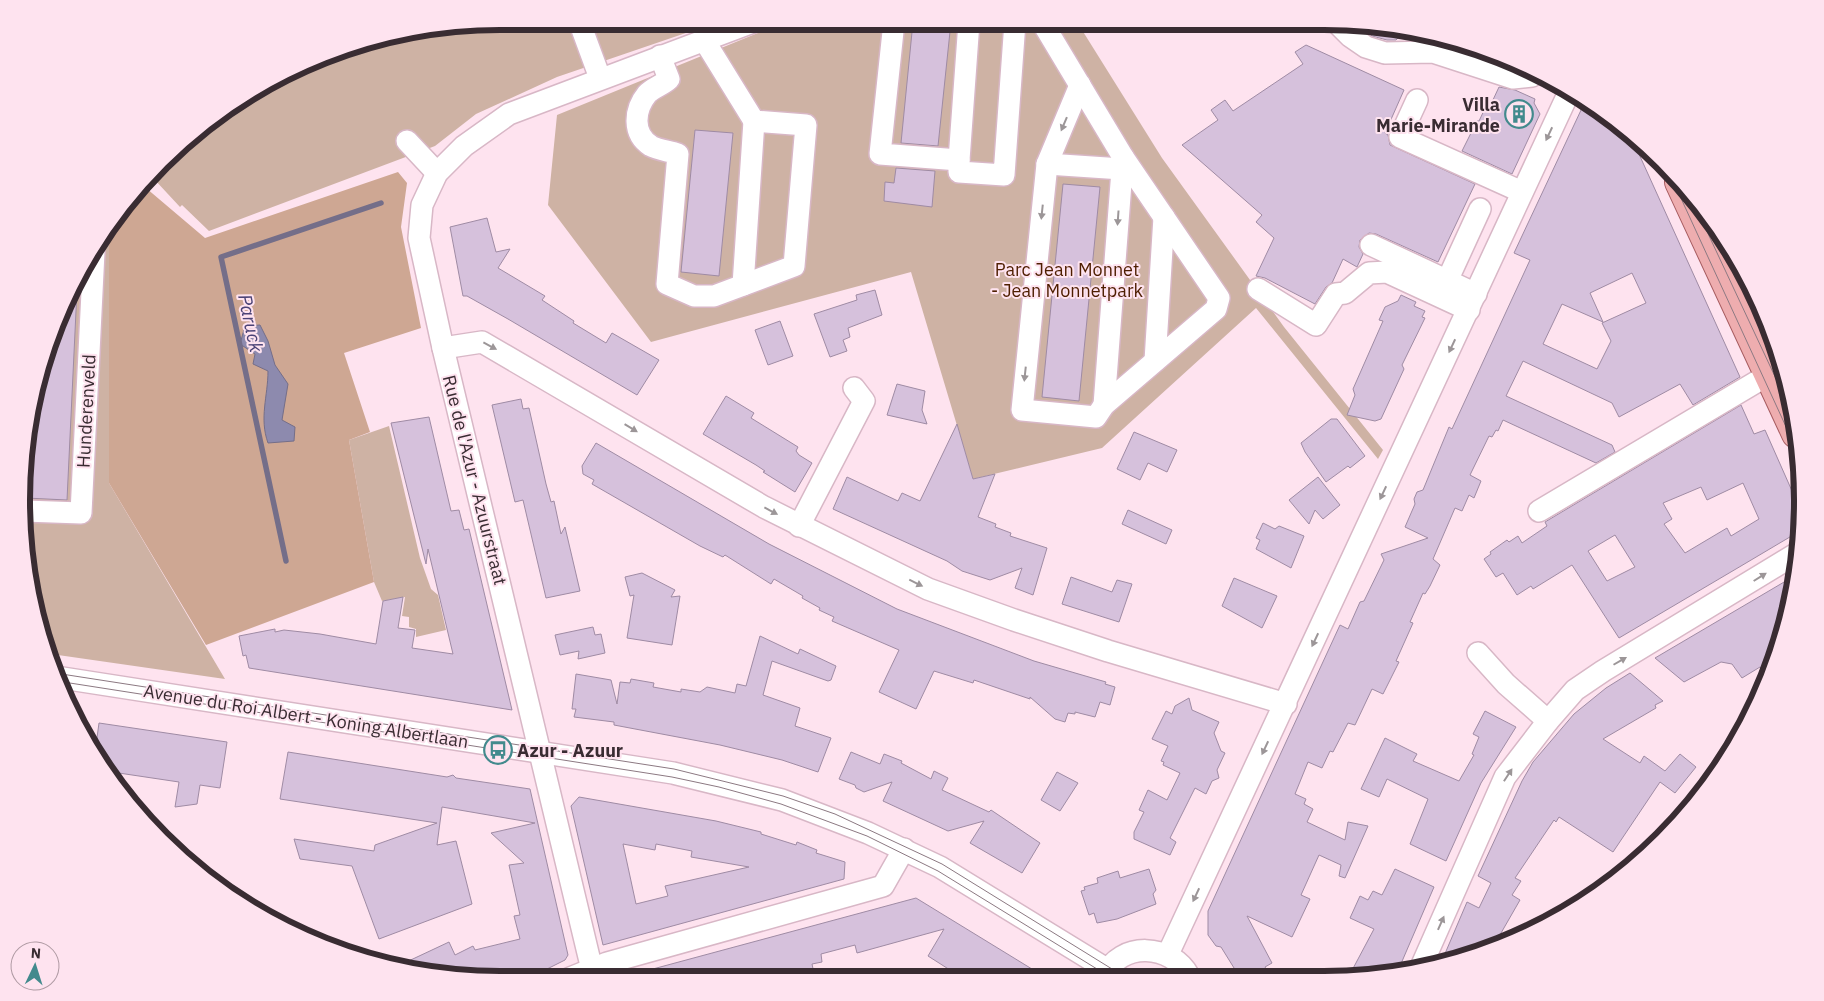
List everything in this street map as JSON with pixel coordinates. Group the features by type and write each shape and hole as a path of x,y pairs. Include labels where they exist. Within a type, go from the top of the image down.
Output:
{"main road":[{"path":"1690,205 1785,411"}],"street":[{"path":"582,30 600,78"},
{"path":"407,141 437,172 464,146 509,114 731,30"},
{"path":"893,30 880,154 959,160"},
{"path":"968,30 959,172 1004,174 1014,30"},
{"path":"1047,30 1080,85 1122,163 1164,218 1219,298 1216,309 1104,405 1096,417 1022,410 1047,164 1080,85"},
{"path":"1345,31 1366,47 1385,53 1432,52 1513,78 1527,77"},
{"path":"704,40 754,121 743,285"},
{"path":"660,56 669,79 662,86 649,92 636,114 638,132 651,146 678,154 667,284 694,296 714,296 794,266 806,125 754,121"},
{"path":"1186,971 1168,954 1286,704 1566,98"},
{"path":"1417,100 1400,137 1522,192"},
{"path":"1047,164 1122,163"},
{"path":"1104,405 1122,163"},
{"name":"Rue de l'Azur - Azuurstraat","path":"437,172 422,206 419,238 443,348 592,971"},
{"path":"1447,281 1480,209"},
{"path":"1155,361 1164,218"},
{"path":"1371,245 1447,281 1472,302"},
{"name":"Hunderenveld","path":"30,511 81,513 93,264"},
{"path":"1258,288 1316,325 1336,294 1345,293 1369,273 1386,272 1472,302"},
{"path":"443,348 482,342 799,526 928,589 1014,620 1286,704"},
{"path":"1539,511 1768,374"},
{"path":"799,526 864,401 854,388"},
{"path":"1424,960 1505,777 1548,721 1575,690 1790,557"},
{"path":"1478,653 1506,684 1548,721"},
{"name":"Avenue du Roi Albert - Koning Albertlaan","path":"65,678 540,752 721,783 782,800 825,815 904,849 940,867 1103,971"},
{"path":"603,971 882,886 904,849"},
{"name":"Avenue du Roi Albert - Koning Albertlaan","path":"1108,971 1121,957 1137,951 1153,950 1168,954"}],"green space":[{"path":"695,30 557,77 476,114 435,146 209,231 182,205 180,207 156,181 190,147 239,109 265,93 320,66 349,55 409,39 470,31"},
{"name":"Parc Jean Monnet - Jean Monnetpark","path":"765,30 1082,30 1162,158 1284,327 1383,450 1378,459 1256,308 1102,448 973,479 911,272 651,342 548,205 557,115"},
{"path":"143,194 109,483 225,679 56,655 39,592 34,562 30,500 34,439 46,379 66,320 93,265 109,239"},
{"path":"389,426 420,558 431,589 438,595 446,630 416,637 416,629 409,627 409,617 402,616 405,597 382,601 374,582 349,440"}],"shaded area":[{"path":"398,172 407,183 401,227 421,328 344,353 370,432 349,440 374,582 206,645 109,483 109,239 148,189 205,238"},
{"path":"260,325 268,341 275,365 288,384 282,420 295,427 294,441 268,443 265,434 264,416 268,371 253,364 255,354 240,344 245,326"}],"building":[{"path":"912,30 950,30 938,146 901,143"},
{"path":"1367,32 1400,36 1396,40 1387,40 1372,36"},
{"path":"1306,45 1404,90 1385,133 1388,135 1390,145 1475,184 1438,262 1376,234 1369,233 1360,240 1359,247 1363,254 1357,267 1343,259 1332,283 1326,287 1315,304 1265,278 1256,276 1274,238 1256,222 1262,215 1182,145 1218,120 1211,110 1225,100 1233,111 1303,64 1295,52"},
{"path":"1499,87 1515,90 1535,99 1534,103 1540,114 1512,174 1462,151 1489,100 1492,102"},
{"path":"1583,108 1637,150 1740,377 1693,405 1680,384 1619,417 1612,403 1523,361 1506,396 1612,445 1615,452 1596,463 1503,420 1498,431 1496,430 1492,437 1489,436 1470,475 1481,481 1474,498 1469,495 1462,511 1455,508 1433,559 1440,565 1430,586 1425,594 1423,593 1410,622 1413,623 1396,661 1399,662 1383,694 1372,689 1355,725 1348,723 1333,752 1330,751 1322,768 1308,762 1295,794 1306,799 1304,804 1313,809 1307,822 1345,840 1348,822 1368,826 1345,878 1339,876 1341,865 1319,855 1301,895 1310,899 1292,937 1247,916 1272,963 1265,967 1267,971 1236,971 1221,947 1216,946 1208,935 1208,911 1340,625 1348,629 1360,602 1364,601 1384,560 1381,554 1428,538 1405,527 1415,504 1414,499 1417,492 1423,490 1449,427 1452,429 1530,260 1514,253","holes":["1632,273 1646,303 1602,323 1611,341 1597,369 1543,344 1562,304 1603,322 1590,293"]},
{"path":"695,130 733,133 719,276 681,272"},
{"path":"896,168 935,171 932,207 884,201 885,182 894,183"},
{"path":"1063,184 1100,187 1079,401 1042,397"},
{"path":"487,218 496,252 510,249 498,268 545,296 542,300 574,321 573,323 606,343 612,333 659,360 637,395 508,319 467,296 463,296 450,227"},
{"path":"875,290 882,315 848,328 850,337 843,340 847,351 830,357 814,314 857,300 856,295"},
{"path":"1401,295 1416,302 1414,306 1425,311 1422,317 1425,318 1402,365 1404,369 1381,419 1375,421 1347,415 1355,395 1353,389 1383,321 1379,320 1385,307 1398,301"},
{"path":"77,297 67,500 30,498 31,470 34,439 46,379 55,349"},
{"path":"780,321 793,356 768,365 755,330"},
{"path":"897,384 925,391 922,410 927,424 887,415"},
{"path":"726,396 754,413 751,418 798,447 796,451 799,455 812,463 795,492 763,472 765,471 756,465 703,434"},
{"path":"521,399 523,409 529,408 551,502 554,501 561,534 565,527 580,591 546,598 523,500 515,502 492,405"},
{"path":"1741,405 1754,434 1765,430 1794,495 1793,535 1619,638 1572,565 1533,589 1531,586 1517,595 1503,573 1496,577 1484,559 1491,554 1490,552 1507,540 1509,542 1518,536 1522,543 1547,526 1545,522","holes":["1743,483 1759,519 1731,536 1727,528 1685,553 1664,524 1672,519 1663,503 1701,487 1707,500","1615,535 1635,567 1607,581 1588,551"]},
{"path":"429,417 451,511 459,510 464,530 469,529 512,710 249,668 246,655 243,656 239,636 275,629 275,632 284,630 320,634 376,644 383,601 403,597 398,628 415,630 412,648 453,654 428,549 426,564 391,423"},
{"path":"1331,419 1337,419 1365,456 1350,468 1348,466 1326,482 1301,443"},
{"path":"957,424 973,479 995,474 978,517 996,524 995,527 1011,533 1010,536 1047,548 1033,595 1015,588 1022,568 990,580 962,571 947,561 833,509 847,477 898,501 902,493 920,501"},
{"path":"1134,432 1177,450 1167,472 1148,463 1140,480 1117,469"},
{"path":"596,443 769,544 897,609 1034,661 1106,682 1105,684 1115,687 1110,705 1100,702 1095,717 1075,712 1075,714 1068,713 1065,722 1055,719 1030,697 1030,699 974,680 973,683 934,671 916,709 879,692 899,650 832,621 834,617 819,610 820,608 802,598 803,596 774,579 771,584 725,555 723,557 700,546 592,484 594,480 583,474 582,466"},
{"path":"1318,477 1340,505 1323,519 1315,510 1309,524 1289,500"},
{"path":"1128,510 1172,530 1166,544 1122,524"},
{"path":"1263,523 1275,529 1279,526 1304,536 1291,568 1256,549 1260,540 1256,538"},
{"path":"642,573 675,590 671,597 680,596 672,645 627,638 634,595 630,596 625,577"},
{"path":"1071,577 1112,592 1117,580 1132,584 1119,622 1062,604"},
{"path":"1234,578 1277,596 1262,628 1222,606"},
{"path":"1787,580 1778,622 1762,669 1760,667 1742,678 1732,664 1721,662 1684,682 1655,658"},
{"path":"593,627 595,635 601,634 605,653 578,659 579,651 560,655 555,635"},
{"path":"760,636 798,654 800,649 836,666 831,680 828,681 772,661 763,695 800,708 795,726 831,738 818,772 782,760 720,745 614,725 614,722 574,717 576,709 572,709 576,674 611,680 617,704 620,682 630,683 631,679 654,683 653,687 681,692 681,689 700,692 707,687 735,693 737,684 746,686"},
{"path":"1630,673 1663,701 1655,705 1656,708 1603,739 1640,763 1644,756 1665,771 1680,754 1696,767 1675,793 1660,782 1613,852 1559,817 1556,822 1554,820 1515,878 1521,881 1512,895 1520,900 1499,937 1444,955 1467,902 1479,908 1491,883 1478,876 1522,781 1533,762 1574,714 1606,688"},
{"path":"1189,698 1192,710 1219,722 1214,733 1221,751 1225,753 1217,770 1219,778 1212,781 1206,794 1195,788 1170,838 1176,842 1170,855 1134,839 1134,832 1144,812 1139,810 1148,790 1167,800 1180,773 1163,765 1164,762 1161,761 1168,746 1152,739 1166,711 1172,714 1175,706"},
{"path":"1485,711 1516,727 1481,783 1446,861 1410,844 1428,799 1387,779 1379,797 1361,789 1385,738 1417,754 1413,761 1459,781 1474,755 1472,754 1479,737 1473,734"},
{"path":"99,723 227,742 220,788 200,785 197,804 175,807 179,782 117,773 96,742"},
{"path":"288,752 447,777 453,775 456,778 530,789 568,955 565,960 543,971 470,970 407,962 449,942 455,955 473,946 475,950 520,939 514,916 520,915 509,865 524,863 491,833 535,823 442,807 437,845 456,841 472,904 379,939 352,866 300,859 294,839 374,851 375,845 437,823 280,799"},
{"path":"851,752 880,764 884,754 902,761 901,763 931,779 934,771 948,778 942,790 989,812 991,810 1040,843 1022,873 970,843 984,821 948,831 883,801 892,782 864,792 856,788 855,785 839,779"},
{"path":"1057,772 1078,783 1060,811 1041,800"},
{"path":"579,797 716,821 761,832 761,834 796,845 797,842 817,850 816,853 845,862 844,879 603,945 571,806","holes":["623,844 655,850 656,844 692,851 691,857 749,867 665,886 668,896 636,904"]},
{"path":"1149,869 1156,890 1153,894 1156,904 1117,919 1097,923 1094,913 1089,915 1081,891 1085,890 1084,887 1098,883 1097,878 1118,871 1120,878"},
{"path":"1395,869 1434,887 1401,964 1352,970 1374,929 1350,918 1360,896 1368,900 1373,891 1382,895"},
{"path":"916,898 1035,971 952,971 928,956 944,929 857,953 855,945 821,954 822,962 812,964 814,971 645,971"}],"waterway":[{"name":"Paruck","path":"286,561 221,257 381,203"}],"tram line":[{"path":"1677,191 1789,433"},
{"path":"1702,221 1780,387"},
{"path":"63,674 674,769 783,796 835,814 942,864 1115,971"},
{"path":"67,683 672,777 719,787 781,804 867,836 938,871 1100,971"}],"place":[{"name":"Villa Marie-Mirande","path":"1519,114"},
{"name":"Azur - Azuur","path":"498,750"}]}
